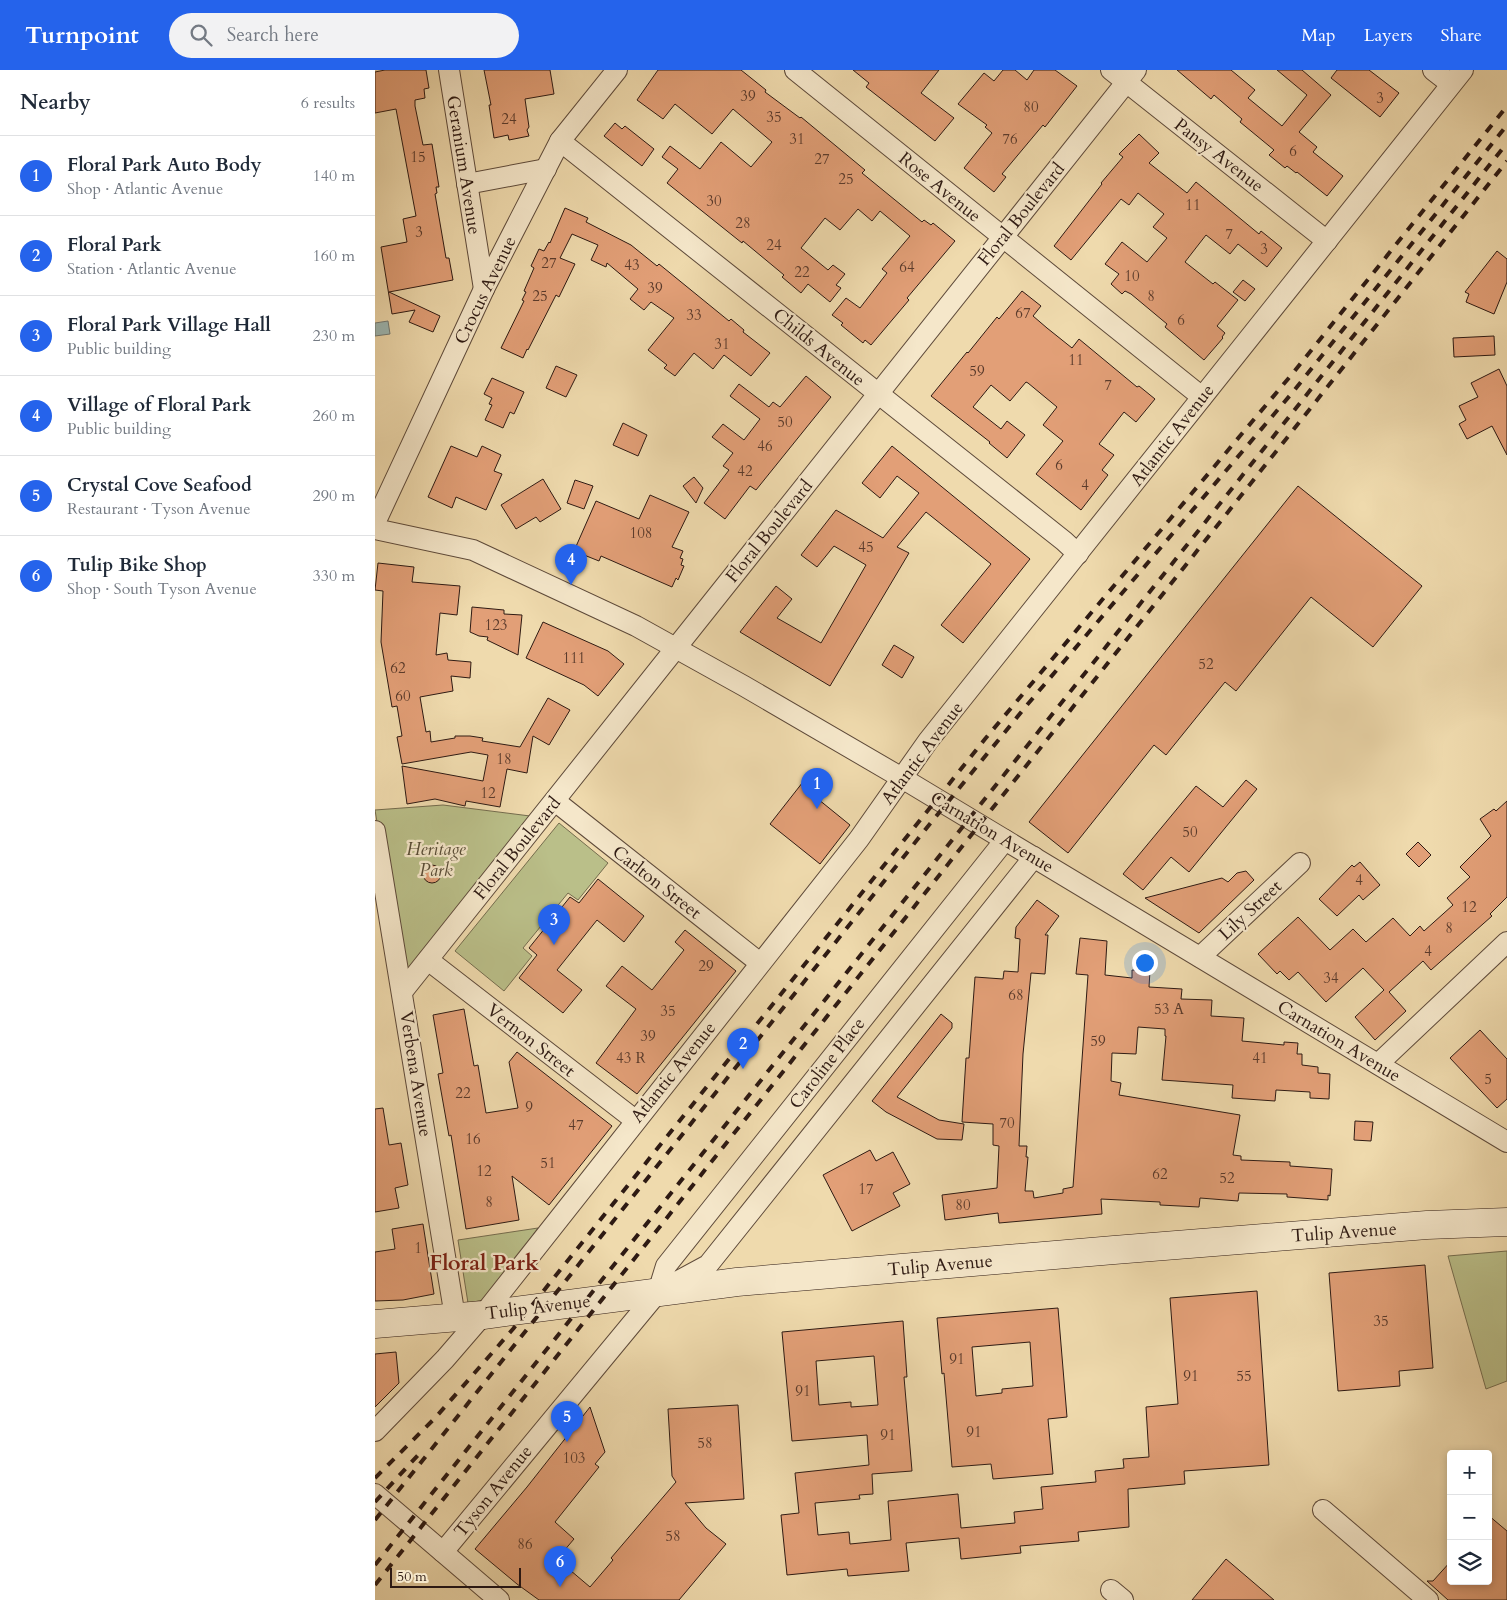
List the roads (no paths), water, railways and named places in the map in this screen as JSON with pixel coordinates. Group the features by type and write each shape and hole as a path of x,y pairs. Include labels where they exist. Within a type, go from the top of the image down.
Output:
{"main road":[{"name":"Tulip Avenue","path":"375,1324 483,1314 737,1282 1105,1250 1427,1225 1507,1222"}],"street":[{"name":"Geranium Avenue","path":"449,70 484,289"},
{"name":"Crocus Avenue","path":"375,522 484,289 560,141 617,70"},
{"name":"Rose Avenue","path":"795,70 1202,397"},
{"path":"1433,70 1457,77"},
{"name":"Floral Boulevard","path":"402,992 1002,238 1125,74"},
{"name":"Pansy Avenue","path":"1125,74 1327,241"},
{"name":"Atlantic Avenue","path":"375,1430 445,1360 483,1314 859,839 928,741 1457,77"},
{"name":"Childs Avenue","path":"560,141 1078,554"},
{"path":"467,184 546,169"},
{"name":"Carnation Avenue","path":"375,529 473,550 636,626 902,778 1507,1142"},
{"name":"Carlton Street","path":"555,801 760,963"},
{"name":"Verbena Avenue","path":"375,831 455,1317"},
{"name":"Caroline Place","path":"658,1292 666,1266 1005,840"},
{"path":"658,1292 708,1266 1035,857"},
{"name":"Lily Street","path":"1200,957 1300,863"},
{"path":"1378,1064 1507,942"},
{"name":"Vernon Street","path":"428,960 635,1120"},
{"name":"Tyson Avenue","path":"443,1552 658,1292"},
{"path":"375,1494 494,1599"},
{"path":"1323,1510 1427,1600"}],"water":[{"path":"388,321 390,334 375,336 375,323"}],"railway":[{"path":"375,1478 436,1417 513,1329 985,739 1293,373 1507,106"},
{"path":"375,1520 925,830 1027,705 1292,393 1507,125"},
{"path":"375,1565 1507,143"},
{"path":"375,1585 1507,161"},
{"path":"375,1502 419,1454"}],"place":[{"name":"Village of Floral Park","path":"571,585"},
{"name":"Floral Park Auto Body","path":"817,809"},
{"name":"Floral Park Village Hall","path":"554,945"},
{"name":"Floral Park","path":"743,1069"},
{"name":"Crystal Cove Seafood","path":"567,1442"},
{"name":"Tulip Bike Shop","path":"560,1587"}],"district":[{"name":"Floral Park","path":"484,1262"}],"park label":[{"name":"Heritage Park","path":"436,860"}]}
